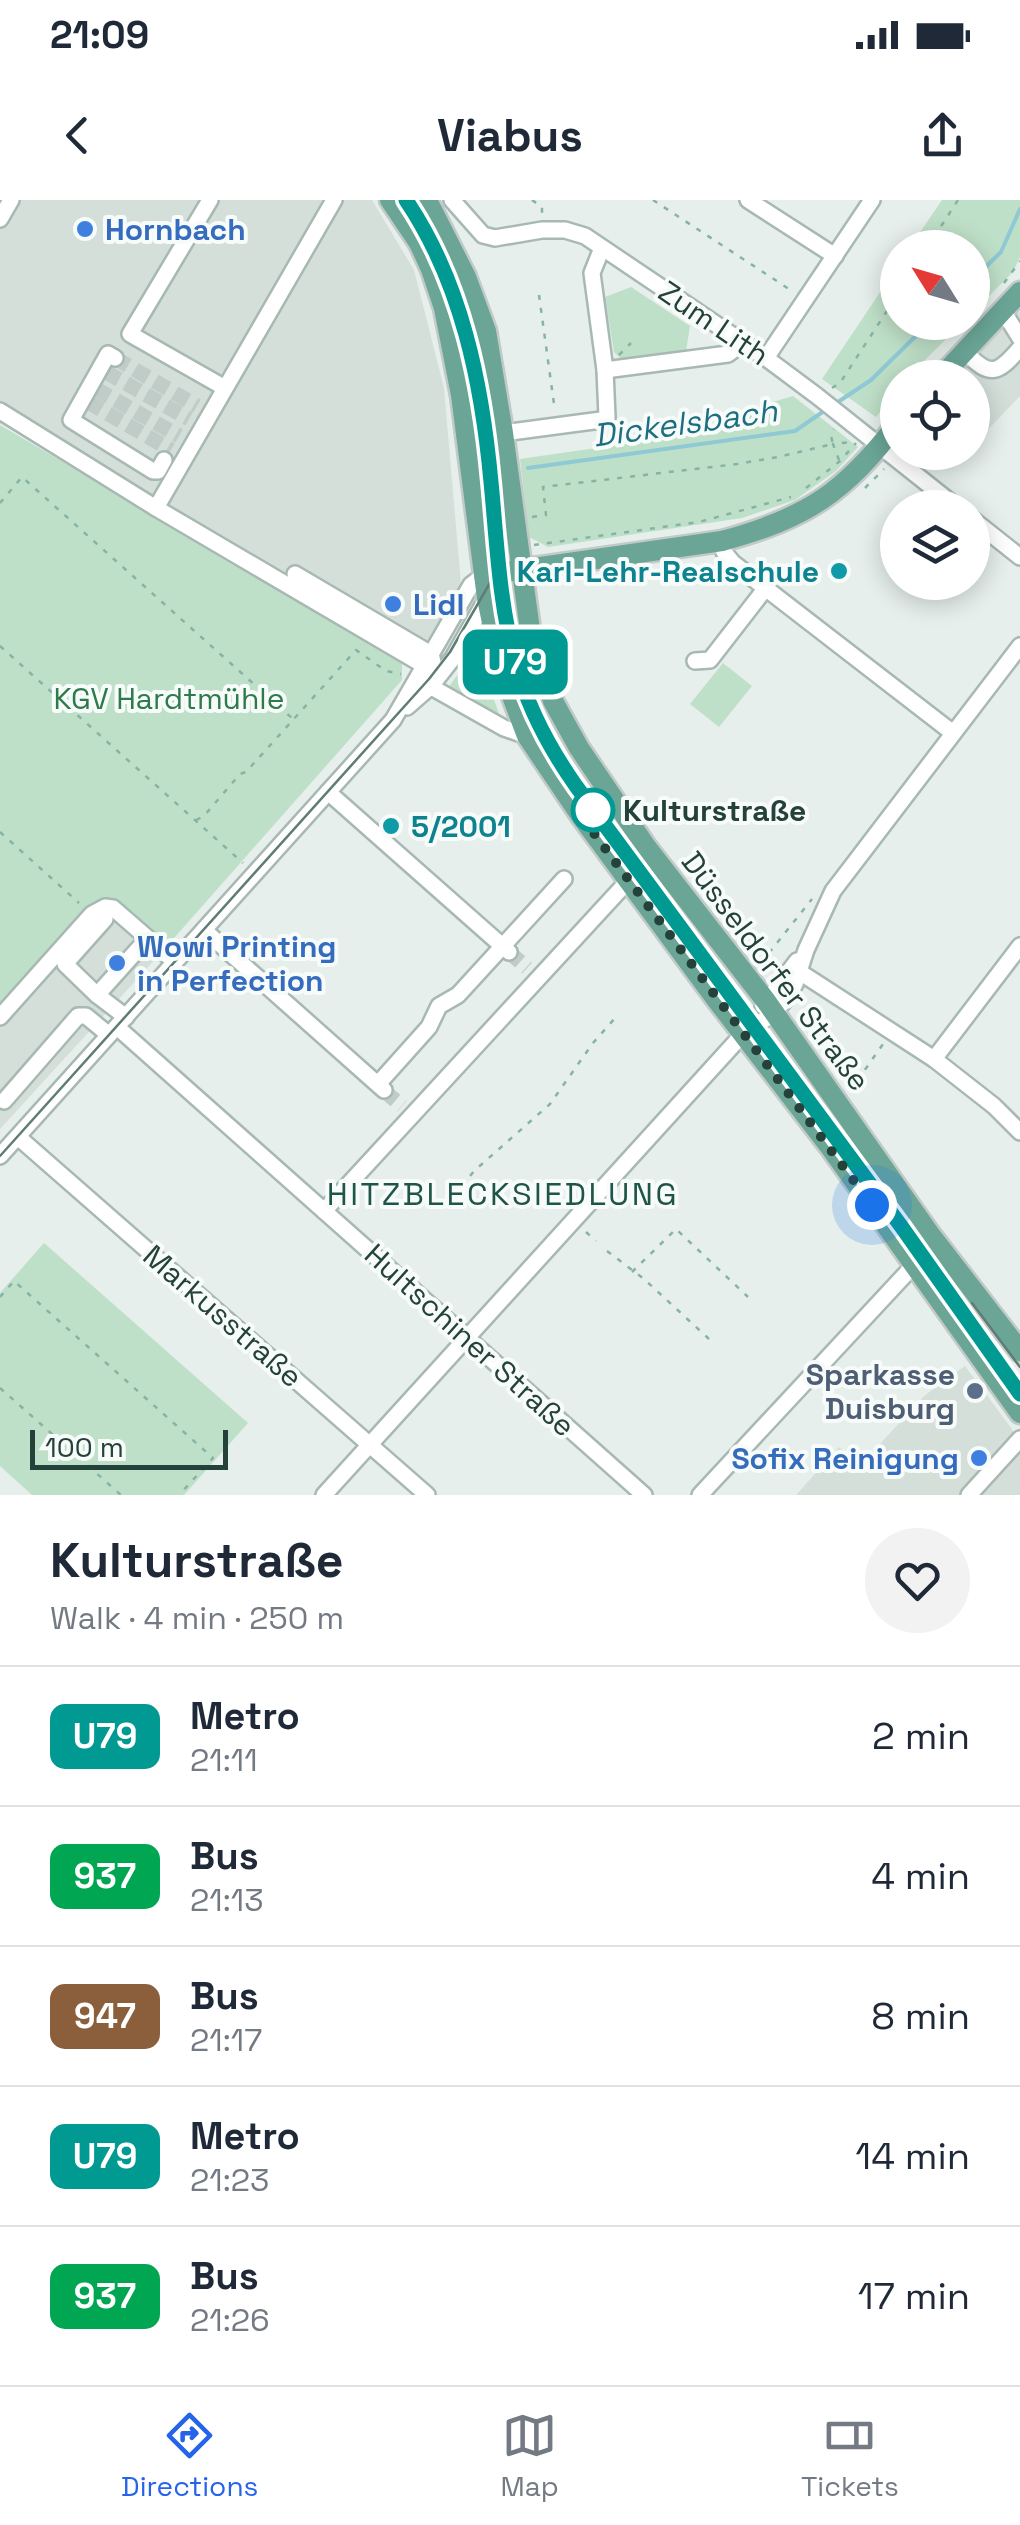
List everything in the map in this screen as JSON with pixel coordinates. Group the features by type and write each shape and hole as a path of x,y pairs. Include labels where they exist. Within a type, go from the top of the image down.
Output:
{"main road":[{"path":"390,200 420,243 444,308 461,396 486,598 501,667 527,736 628,882 830,1146 1020,1413"},
{"name":"Düsseldorfer Straße","path":"427,200 466,277 486,331 532,640 553,700 579,748 647,848 770,1007 1012,1354"},
{"path":"957,360 1020,292"},
{"path":"484,574 722,541 754,533 802,514 843,486 880,446"},
{"path":"486,598 521,569"}],"street":[{"path":"0,220 11,200"},
{"path":"206,385 130,334 210,200"},
{"path":"156,508 206,385 334,200"},
{"path":"748,200 835,256"},
{"path":"766,358 872,200"},
{"name":"Zum Lith","path":"454,202 483,236 495,238 542,230 566,230 585,236 766,358 880,446"},
{"path":"503,434 607,417 592,272 602,248"},
{"path":"1003,311 1020,338"},
{"path":"605,370 728,354 743,343"},
{"path":"965,352 992,371 1001,368 1020,348"},
{"path":"58,447 74,412 107,366"},
{"path":"0,411 428,672"},
{"path":"72,423 153,471 158,471 164,460"},
{"name":"Zum Lith","path":"910,470 935,490"},
{"path":"990,533 1020,557"},
{"path":"722,541 732,563 953,733"},
{"path":"295,574 504,728 527,736"},
{"path":"0,1156 396,716 428,672 471,585 484,574"},
{"path":"695,660 710,660 766,589"},
{"path":"428,672 453,658 486,598"},
{"path":"324,1495 742,1034 795,984 796,969 833,890 1020,646"},
{"path":"328,792 507,950"},
{"path":"204,930 381,1088 429,1027 439,1006 458,995 507,950 564,879"},
{"path":"324,1211 408,1111 534,974 628,882"},
{"path":"0,1016 106,907 113,908 175,962"},
{"name":"Hultschiner Straße","path":"98,917 66,964 97,994 117,1026 644,1495"},
{"path":"934,1058 1020,946"},
{"path":"97,994 140,947"},
{"path":"796,969 934,1058 1020,1132"},
{"path":"30,1123 2,1099 78,1016 117,1026"},
{"name":"Markusstraße","path":"18,1137 428,1495"},
{"path":"700,1495 914,1264"},
{"path":"969,1495 1020,1439"}],"path":[{"path":"532,200 542,207 542,230"},
{"path":"653,200 806,300"},
{"path":"939,230 958,200"},
{"path":"539,295 554,404"},
{"path":"817,396 840,383 880,322"},
{"path":"840,461 830,436 844,416"},
{"path":"523,518 546,515 543,487 737,464 859,440 806,488"},
{"path":"0,502 22,477 293,719"},
{"path":"532,546 699,522 794,496"},
{"path":"625,532 635,536"},
{"path":"0,646 255,875"},
{"path":"195,821 246,772 356,650 386,671 428,672"},
{"path":"0,832 98,917"},
{"path":"754,971 822,888 833,890"},
{"path":"462,1186 550,1104 616,1016"},
{"path":"840,1105 892,1031"},
{"path":"632,1272 676,1229 748,1297"},
{"path":"607,1251 709,1339"},
{"path":"0,1296 14,1281 213,1458 179,1495"},
{"path":"1012,1354 1020,1379"},
{"path":"0,1388 121,1495"}],"shaded area":[{"path":"0,200 372,200 414,270 444,388 461,584 419,655 266,580 0,423"},
{"path":"1008,305 1020,313 1020,396 990,428 990,360 957,360 975,340 990,340 990,324"},
{"path":"107,911 160,954 0,1129 0,1020"},
{"path":"965,1366 1020,1440 1020,1495 796,1495 839,1447 859,1467 924,1396"}],"green space":[{"path":"942,200 1020,200 1020,257 1013,272 990,295 990,230 922,230"},
{"path":"631,287 690,326 686,351 622,360 614,352 605,297"},
{"path":"880,292 880,340 945,340 925,360 880,360 880,412 876,417 822,379"},
{"path":"793,396 858,447 836,471 795,500 742,518 548,547 529,537 520,459 734,428 733,414"},
{"name":"KGV Hardtmühle","path":"0,425 402,661 402,680 160,954 108,911 0,1020"},
{"path":"478,656 501,719 452,690 450,685 471,657"},
{"path":"723,663 752,686 719,727 690,704"},
{"path":"44,1243 248,1423 184,1495 32,1495 0,1466 0,1293"}],"waterway":[{"name":"Dickelsbach","path":"990,263 1001,252 1020,209"},
{"name":"Dickelsbach","path":"835,404 871,380 912,340"},
{"name":"Dickelsbach","path":"528,468 795,431 827,409"}],"tunnel":[{"path":"115,358 197,406"},
{"path":"106,372 189,419"},
{"path":"96,389 179,436"},
{"path":"88,402 171,450"},
{"path":"509,952 527,968"},
{"path":"384,1091 402,1106"}],"tram line":[{"path":"406,200 443,267 467,339 483,414 506,620 521,680 541,728 576,786 1020,1394"},
{"path":"0,1156 429,679 450,652 498,569"},
{"path":"972,1303 1020,1367"}],"metro line":[{"name":"U79","path":"406,200 444,270 466,334 487,444 508,634 527,698 541,729 564,770 901,1226 1020,1394"}],"place":[{"name":"Hornbach","path":"85,229"},
{"name":"Karl-Lehr-Realschule","path":"839,571"},
{"name":"Lidl","path":"393,604"},
{"name":"Kulturstraße","path":"593,810"},
{"name":"5/2001","path":"391,826"},
{"name":"Wowi Printing in Perfection","path":"117,963"},
{"name":"Sparkasse Duisburg","path":"975,1391"},
{"name":"Sofix Reinigung","path":"979,1458"}],"district":[{"name":"HITZBLECKSIEDLUNG","path":"503,1194"}],"route":[{"path":"593,810 581,816 872,1205"}]}
